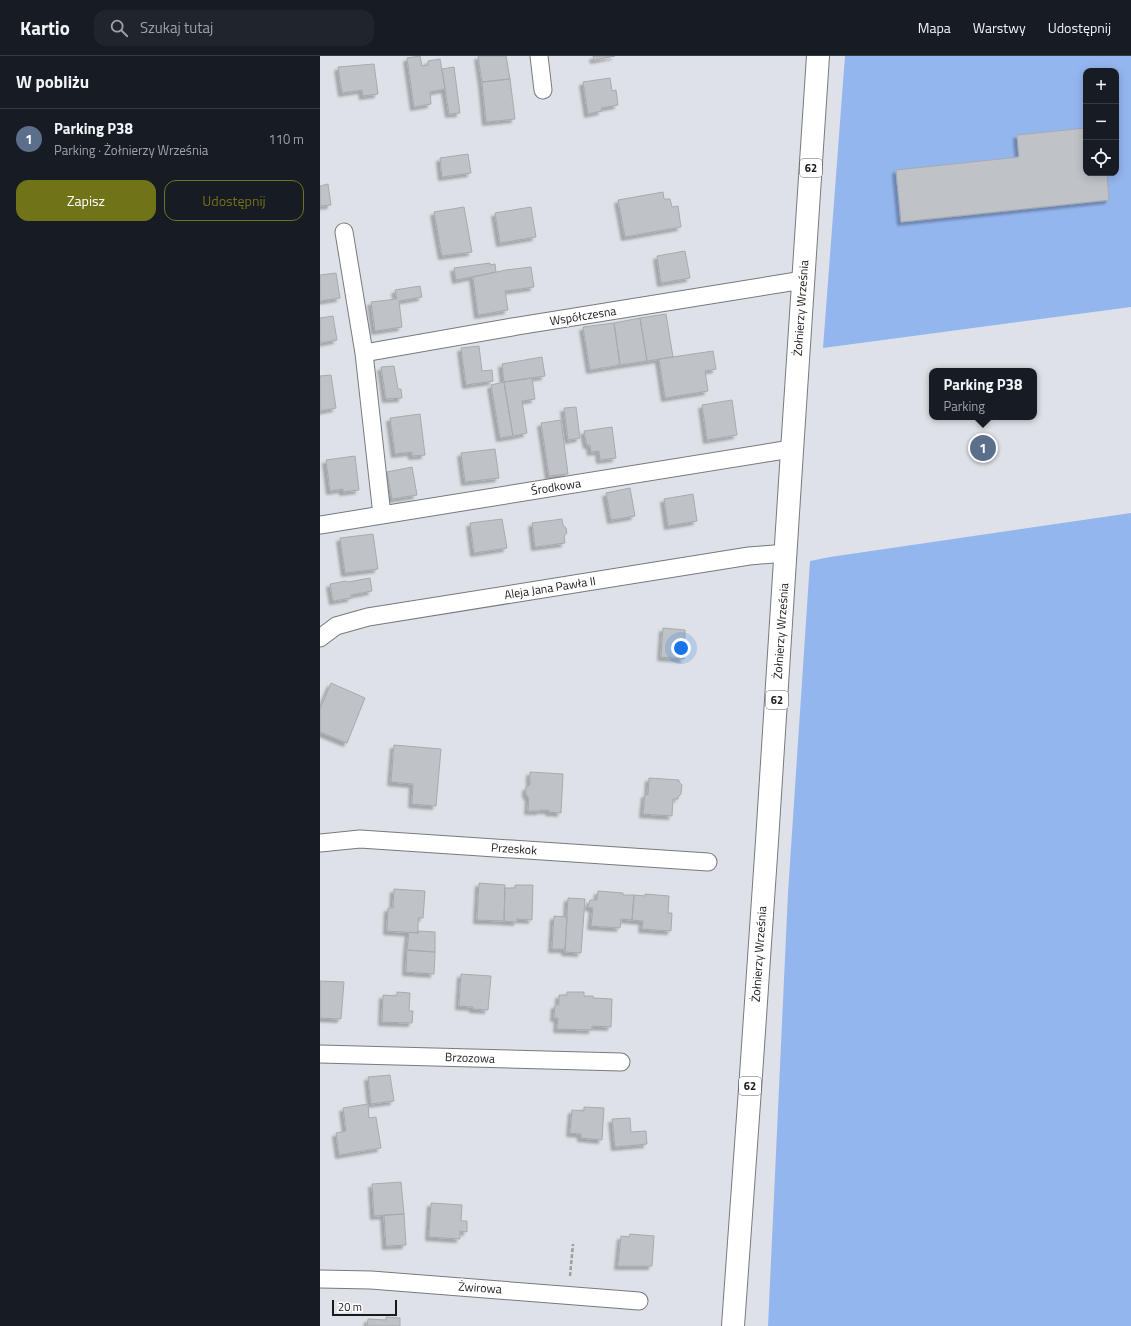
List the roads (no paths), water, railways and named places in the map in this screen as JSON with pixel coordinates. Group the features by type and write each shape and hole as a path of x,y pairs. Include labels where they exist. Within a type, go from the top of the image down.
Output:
{"main road":[{"name":"Żołnierzy Września","path":"733,1326 768,838 791,449 818,56"}],"street":[{"path":"539,56 543,90"},
{"path":"344,232 364,353 382,515"},
{"name":"Współczesna","path":"364,353 518,326 803,280"},
{"name":"Środkowa","path":"320,525 791,449"},
{"name":"Aleja Jana Pawła II","path":"321,635 336,626 368,617 748,556 786,553"},
{"name":"Przeskok","path":"320,843 360,839 708,862"},
{"name":"Brzozowa","path":"320,1054 620,1062"},
{"name":"Żwirowa","path":"320,1279 371,1280 568,1294 639,1301"}],"place":[{"name":"Parking P38","path":"983,448"}]}
